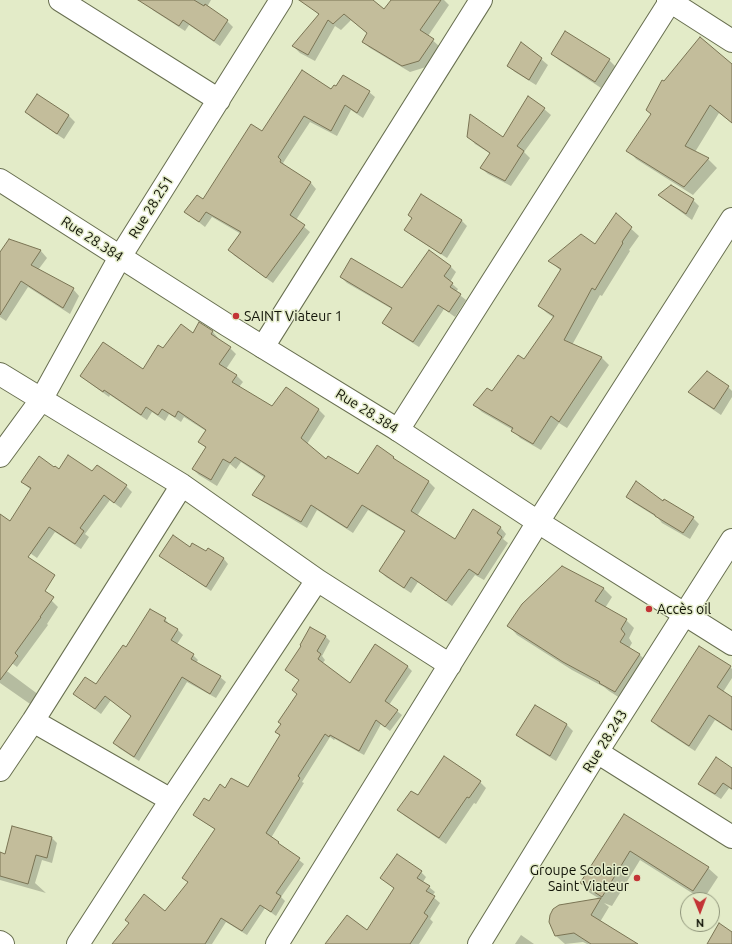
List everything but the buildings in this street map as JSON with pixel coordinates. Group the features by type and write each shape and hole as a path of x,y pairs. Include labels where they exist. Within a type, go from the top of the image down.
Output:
{"street":[{"path":"60,0 219,100"},
{"name":"Rue 28.251","path":"0,456 41,400 120,257 281,0"},
{"path":"263,347 481,0"},
{"path":"398,430 670,0 732,41"},
{"name":"Rue 28.384","path":"0,180 263,347 398,430 538,522 732,644"},
{"path":"276,944 538,522 732,219"},
{"path":"0,374 182,485 317,580 450,665"},
{"path":"0,770 182,485"},
{"name":"Rue 28.243","path":"479,944 732,540"},
{"path":"78,944 171,800 317,580"},
{"path":"33,720 171,800"},
{"path":"598,752 732,837"}],"place":[{"name":"SAINT Viateur 1","path":"236,316"},
{"name":"Accès oil","path":"649,609"},
{"name":"Groupe Scolaire Saint Viateur","path":"637,878"}]}
